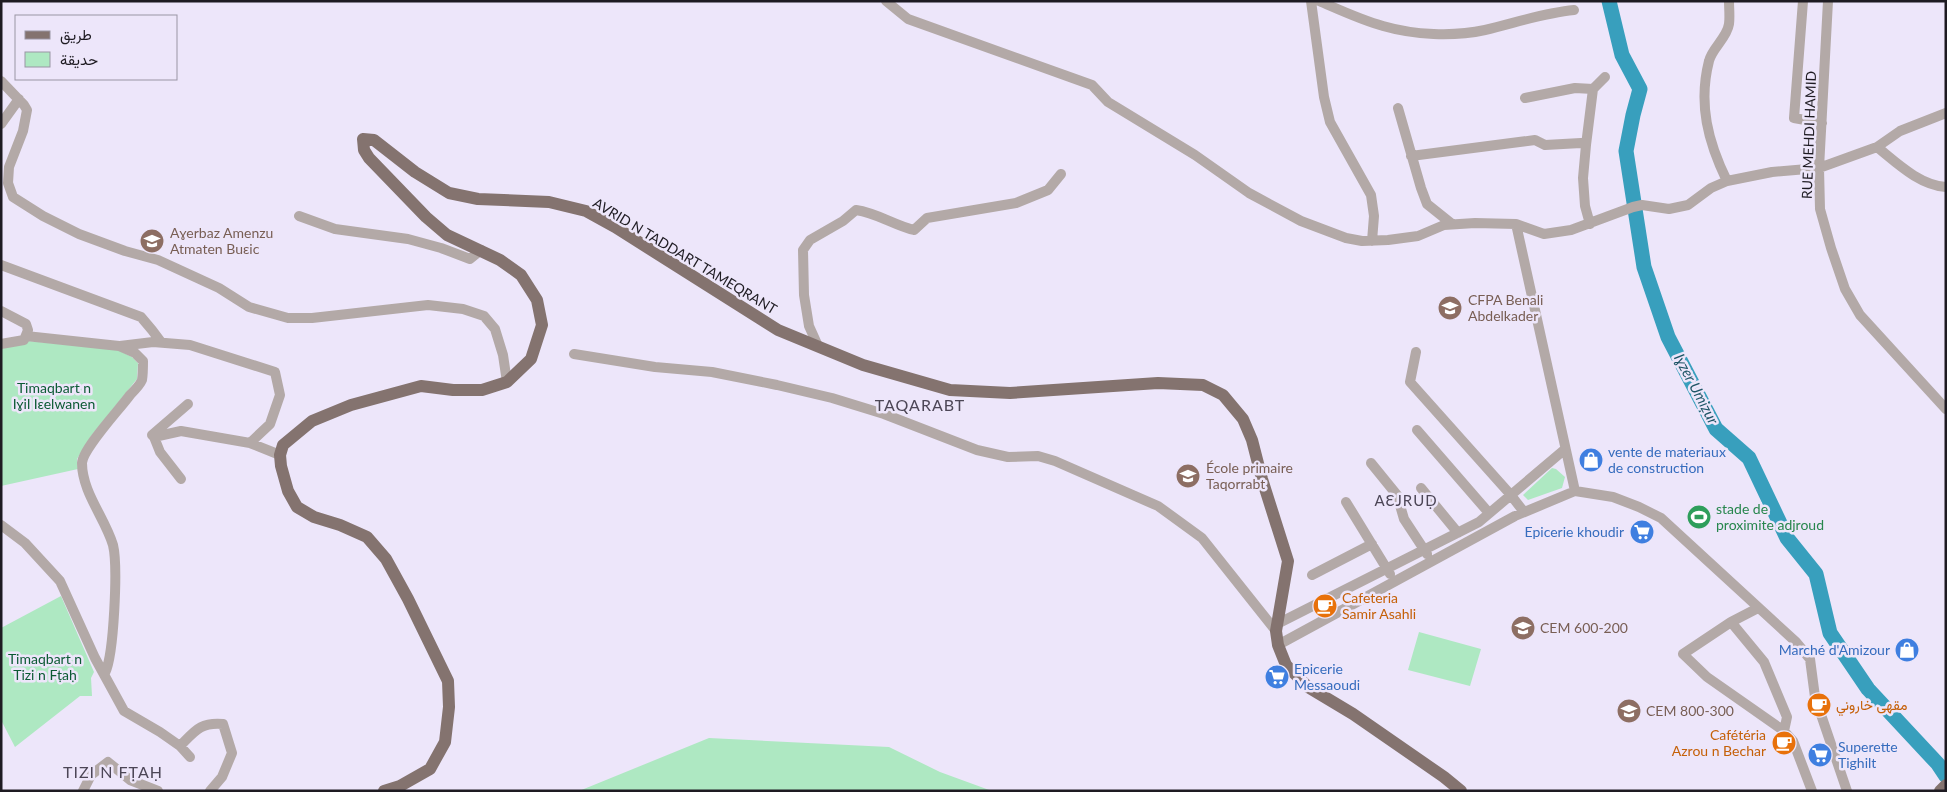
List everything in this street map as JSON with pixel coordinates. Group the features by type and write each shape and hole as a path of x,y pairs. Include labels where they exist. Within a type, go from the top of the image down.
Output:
{"main road":[{"name":"AVRID N TADDART TAMEQRANT","path":"280,455 283,445 312,421 350,405 421,386 453,390 482,390 507,382 531,358 542,325 537,300 521,275 500,260 448,235 426,217 369,158 364,150 363,139 374,140 415,172 449,193 478,198 549,202 586,211 615,226 778,330 863,365 950,390 1010,393 1158,383 1203,385 1222,395 1243,419 1252,440 1288,561 1278,627 1278,644 1286,665 1308,687 1354,714 1461,791"},
{"path":"280,455 288,491 297,507 314,517 340,525 367,537 386,560 448,681 449,707 445,742 430,769 400,786 384,791"},
{"path":"1940,791 1946,785"}],"street":[{"path":"886,1 908,19 1092,86 1108,102 1195,155 1264,201 1301,221 1362,241 1418,236 1444,224 1516,224 1544,234 1571,230 1590,224 1622,209 1632,207 1642,206 1669,210 1688,205 1711,188 1727,180 1772,172 1819,168 1877,147 1900,131 1946,114"},
{"path":"1311,1 1324,97 1330,122 1371,195 1374,216 1372,241"},
{"path":"1319,1 1381,26 1404,32 1444,34 1483,30 1548,13 1574,10"},
{"path":"1727,180 1716,158 1707,130 1704,93 1709,60 1729,26 1729,1"},
{"path":"1803,1 1794,118 1822,123"},
{"name":"RUE MEHDI HAMID","path":"1828,1 1819,168 1820,209 1845,289 1860,315 1946,409"},
{"path":"1590,224 1585,206 1586,145 1593,90 1605,77"},
{"path":"1,81 27,110 26,120 8,167 8,183 13,197 43,216 79,234 125,251 158,260 219,288 249,307 288,318 312,318 428,305 463,309 484,316 494,329 503,355 507,382"},
{"path":"1525,98 1575,88 1593,90"},
{"path":"1,124 19,99"},
{"path":"1398,108 1427,204 1452,224"},
{"path":"1411,156 1535,140 1545,145 1581,143 1586,145"},
{"path":"1877,147 1904,169 1933,186 1946,187"},
{"path":"818,346 809,326 804,295 803,250 810,240 843,221 856,210 870,212 914,230 927,218 1016,203 1048,190 1061,174"},
{"path":"299,216 335,229 408,239 441,248 470,259 480,250"},
{"path":"1516,224 1574,491"},
{"path":"1,264 141,317 160,342"},
{"path":"1,311 26,324 28,330 24,340 1,344"},
{"path":"26,336 119,346 160,342 190,345 275,372 280,395 270,424 250,443"},
{"path":"105,673 108,667 113,628 115,577 113,546 103,518 88,490 83,473 82,460 95,439 141,381 143,361 135,353 119,346"},
{"path":"1416,352 1410,382 1524,512"},
{"path":"574,354 655,367 712,372 777,385 832,398 884,414 977,450 1008,457 1038,456 1055,461 1158,506 1202,538 1278,627 1479,522 1564,450"},
{"path":"181,480 160,452 152,435 188,404"},
{"path":"1417,430 1489,513"},
{"path":"154,437 181,431 250,443 280,455"},
{"path":"1371,463 1397,495 1404,520 1432,561"},
{"path":"1421,488 1458,532"},
{"path":"1278,644 1524,512 1574,491 1613,497 1639,506 1660,518 1796,642 1810,660 1815,697 1847,791"},
{"path":"1346,502 1395,581"},
{"path":"1,525 25,543 60,581 95,658 105,673 124,711 151,725 180,746 190,757"},
{"path":"1312,575 1372,544"},
{"path":"1758,608 1731,622 1683,654 1707,676 1784,731 1794,742 1812,791"},
{"path":"1731,622 1764,662 1787,717 1784,731"},
{"path":"180,746 196,730 209,723 222,724 232,753 222,777 210,791"},
{"path":"82,791 91,775 108,762 130,780 158,791"}],"green space":[{"name":"Timaqbart n Iɣil Iɛelwanen","path":"29,341 118,350 132,357 138,363 137,379 91,436 77,459 78,469 1,486 1,349"},
{"path":"1552,468 1565,477 1562,488 1528,500 1523,495"},
{"name":"Timaqbart n Tizi n Fṭaḥ","path":"61,596 94,672 91,678 92,696 80,696 15,747 1,720 1,628"},
{"path":"1419,632 1481,649 1470,686 1408,670"},
{"path":"709,738 889,747 940,772 992,791 579,791"}],"waterway":[{"name":"Iɣzer Umiẓur","path":"1609,1 1622,55 1640,89 1626,151 1644,267 1668,337 1716,429 1749,458 1787,538 1816,574 1830,633 1868,689 1938,764 1946,776"}],"place":[{"name":"Aɣerbaz Amenzu Atmaten Buɛic","path":"152,241"},
{"name":"CFPA Benali Abdelkader","path":"1450,308"},
{"name":"vente de materiaux de construction","path":"1591,460"},
{"name":"École primaire Taqorrabt","path":"1188,476"},
{"name":"stade de proximite adjroud","path":"1699,517"},
{"name":"Epicerie khoudir","path":"1642,532"},
{"name":"Cafeteria Samir Asahli","path":"1325,606"},
{"name":"CEM 600-200","path":"1523,628"},
{"name":"Marché d'Amizour","path":"1907,650"},
{"name":"Epicerie Messaoudi","path":"1277,677"},
{"name":"مقهى خاروني","path":"1819,705"},
{"name":"CEM 800-300","path":"1629,711"},
{"name":"Cafétéria Azrou n Bechar","path":"1784,743"},
{"name":"Superette Tighilt","path":"1820,755"}],"district":[{"name":"TAQARABT","path":"920,405"},
{"name":"AƐJRUḌ","path":"1406,501"},
{"name":"TIZI N FṬAḤ","path":"113,772"}]}
